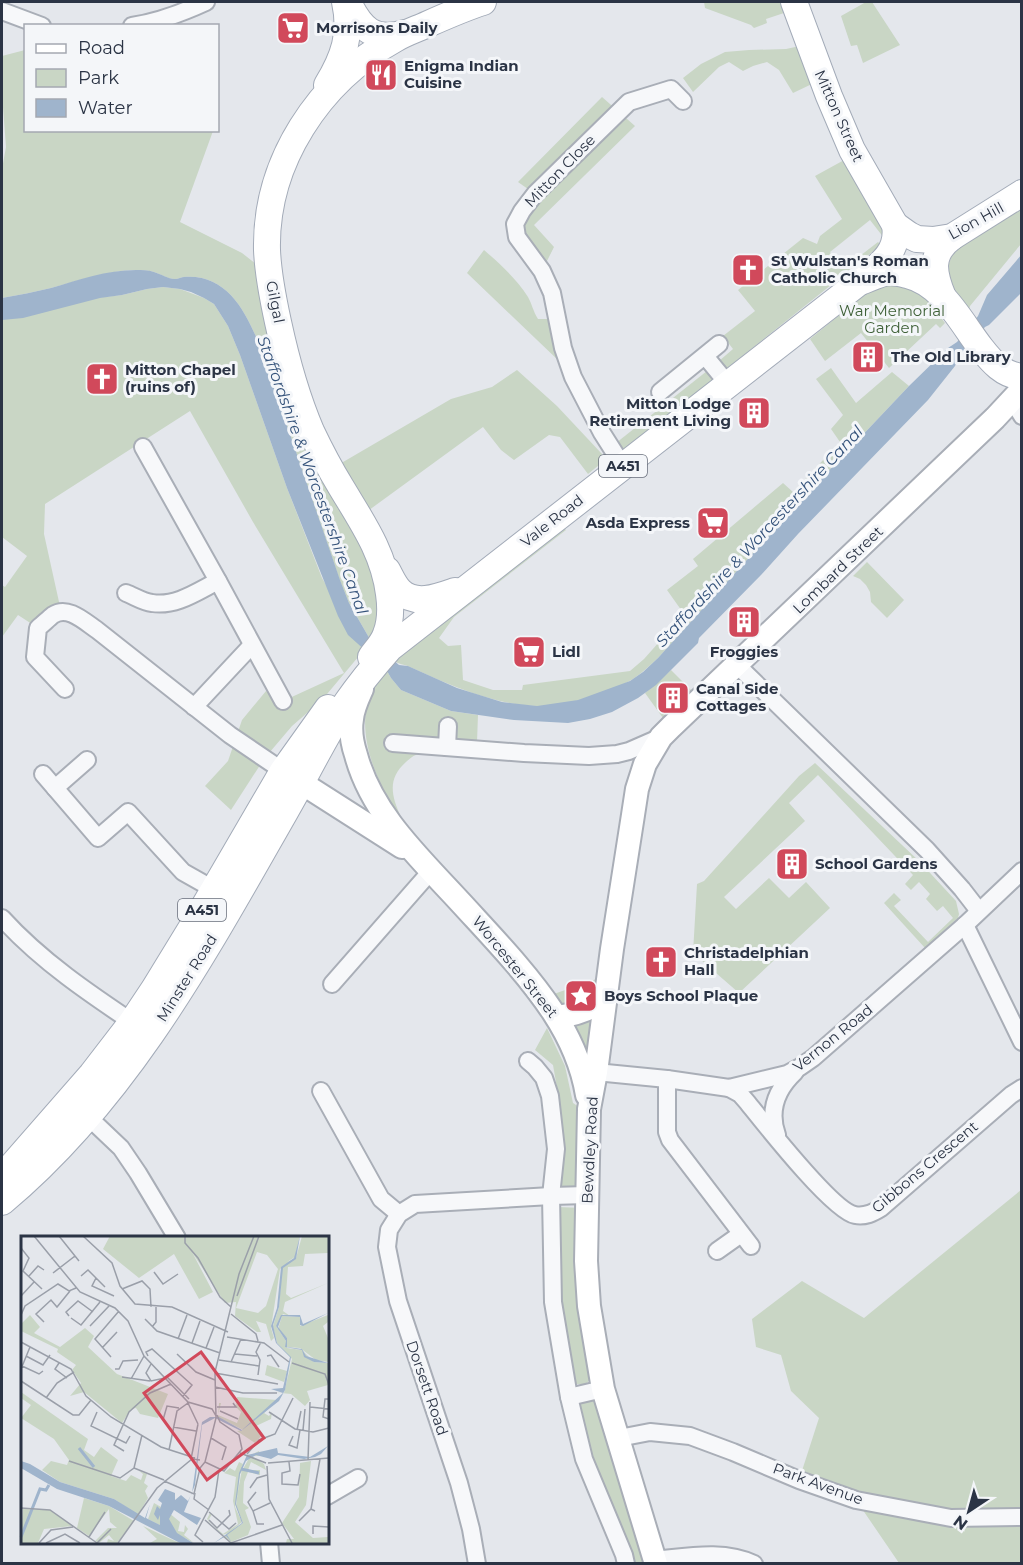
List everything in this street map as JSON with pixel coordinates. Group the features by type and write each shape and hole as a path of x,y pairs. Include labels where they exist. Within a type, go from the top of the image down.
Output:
{"main road":[{"path":"346,2 368,30 379,36 394,36 411,31"},
{"path":"308,116 338,66 345,46 348,24 346,2"},
{"name":"A451","path":"411,31 483,2"},
{"name":"Mitton Street","path":"798,4 814,58 852,150 895,225"},
{"name":"Gilgal","path":"378,657 389,626 391,609 381,559 331,469 306,417 294,385 272,292 267,249 271,210 282,167 308,116 332,88 362,62 387,44 411,31"},
{"name":"Lion Hill","path":"895,225 917,239 933,240 952,237 1022,193"},
{"name":"A451","path":"857,284 879,265 895,245 897,235 895,225"},
{"path":"952,237 938,250 935,280 943,297 1019,402"},
{"path":"857,284 873,276 896,272 922,280 943,297"},
{"name":"Vale Road","path":"378,657 857,284"},
{"path":"983,351 1000,369 1008,374 1022,377"},
{"name":"Lombard Street","path":"662,737 1019,402"},
{"path":"381,559 400,592 411,598 438,597 469,585"},
{"name":"Minster Road","path":"5,1182 79,1108 115,1045 142,1028 159,980 224,895 290,769 324,714 378,657"},
{"name":"Worcester Street","path":"378,657 363,687 352,717 351,735 360,770 370,792 394,828 523,972 556,1017 579,1063 589,1109"},
{"name":"Bewdley Road","path":"655,1562 603,1389 589,1305 586,1261 589,1109 637,789 645,764 662,737"},
{"name":"Worcester Street","path":"290,769 363,806 394,828"},
{"name":"Worcester Street","path":"290,769 390,839 431,871"},
{"path":"556,1017 579,1013 605,999"}],"street":[{"path":"142,24 206,2"},
{"path":"2,11 37,24"},
{"name":"Mitton Close","path":"623,466 602,433 573,377 563,348 552,293 542,271 517,237 515,224 535,194 629,102 671,89 683,101"},
{"path":"660,392 719,344"},
{"path":"705,356 728,384"},
{"path":"143,447 283,701"},
{"path":"126,593 151,603 168,603 185,598 218,581"},
{"path":"65,689 35,657 38,628 61,611 79,617 97,630 230,735 290,769"},
{"path":"194,707 252,645"},
{"path":"737,666 927,850 979,911"},
{"path":"447,747 448,726"},
{"path":"393,743 573,756 629,751 662,737"},
{"path":"55,788 87,760"},
{"path":"43,774 98,838 128,812 183,872 224,895"},
{"path":"332,984 431,871"},
{"name":"Vernon Road","path":"596,1072 729,1088 788,1074 800,1067 965,925 1022,871"},
{"path":"2,918 19,937 57,970 142,1028"},
{"path":"965,925 1022,1042"},
{"path":"528,1061 544,1078 550,1096 556,1149 551,1196 553,1302 568,1397 584,1459 626,1563"},
{"path":"779,1141 772,1113 779,1091 800,1067"},
{"path":"667,1079 667,1132 670,1140 746,1240 717,1251"},
{"name":"Gibbons Crescent","path":"729,1088 740,1094 789,1154 839,1206 853,1215 868,1215 881,1208 970,1129 1022,1088"},
{"path":"321,1091 381,1200 399,1215 415,1204 587,1195"},
{"path":"79,1108 121,1148 176,1236"},
{"name":"Dorsett Road","path":"399,1215 389,1230 387,1247 398,1301 459,1483 471,1528 477,1563"},
{"path":"568,1397 603,1389"},
{"name":"Park Avenue","path":"619,1438 650,1432 690,1436 799,1480 856,1500 951,1518 1022,1517"},
{"path":"328,1495 358,1478"},
{"path":"269,1544 271,1563"},
{"path":"655,1562 718,1555 754,1563"}],"green space":[{"path":"704,2 783,2 787,12 766,19 767,23 754,28 705,8"},
{"path":"866,2 872,2 900,45 863,63 857,45 851,46 841,16"},
{"path":"800,46 814,83 793,93 779,70 767,62 743,71 729,62 719,67 693,92 683,78 701,64 725,52 786,49"},
{"path":"24,50 24,132 213,132 180,222 242,253 256,264 363,541 384,606 371,641 349,603 340,581 258,341 240,306 232,296 211,281 184,277 172,279 151,271 131,270 2,298 2,169 6,147 2,56"},
{"path":"602,97 635,126 534,225 554,247 542,271 525,250 522,211 535,194 518,182"},
{"path":"846,159 887,228 884,238 870,220 830,252 843,269 878,242 881,245 725,370 719,361 733,349 723,336 755,311 738,290 803,238 817,244 820,236 842,219 815,176"},
{"path":"1021,206 1021,244 970,306 968,314 954,294 945,269 948,267 950,255"},
{"path":"484,250 519,284 538,319 557,319 559,361 467,273"},
{"name":"War Memorial Garden","path":"885,284 902,286 918,293 928,301 945,323 940,328 936,324 889,368 861,333 825,361 810,339 870,290"},
{"path":"163,287 180,289 214,304 228,326 322,578 364,650 322,700 292,726 264,759 231,810 205,786 228,761 242,720 266,691 283,701 344,673 253,522 190,411 45,504 44,534 61,611 38,628 18,615 2,637 2,585 5,587 27,556 2,537 2,308 122,295"},
{"path":"831,368 856,403 892,372 909,386 802,499 658,658 633,679 612,689 573,702 548,706 524,705 475,694 393,660 564,528 566,530 454,617 439,638 448,646 461,645 463,680 493,690 522,690 523,685 630,671 644,659 684,614 667,590 698,566 693,559 783,483 793,492 840,442 831,429 843,415 816,379"},
{"path":"517,370 557,406 602,454 604,461 588,474 560,437 549,435 514,460 501,450 483,427 365,513 338,465 451,399 492,387"},
{"path":"707,371 714,379 625,450 622,450 616,443"},
{"path":"867,562 904,600 887,618 871,602 870,592 866,585 853,576"},
{"path":"386,669 401,690 451,711 478,715 477,742 439,737 427,749 412,757 398,770 393,791 401,817 378,778 365,731 369,697"},
{"path":"671,670 693,692 663,718 645,693"},
{"path":"815,763 919,861 956,901 958,918 925,948 884,903 894,893 901,900 894,906 928,942 953,918 943,906 937,911 926,899 930,894 919,882 911,890 905,884 913,875 818,775 789,803 805,821 724,897 736,909 769,878 789,898 806,882 830,908 739,993 693,953 697,884 704,881 799,776"},
{"path":"602,977 600,991 592,997 564,1007 551,995"},
{"path":"597,1014 588,1052 572,1022"},
{"path":"547,1028 565,1066 573,1103 585,1111 583,1187 559,1186 564,1153 560,1105 553,1065 535,1050"},
{"path":"1021,1190 1021,1563 899,1563 856,1500 799,1480 819,1418 791,1391 781,1355 756,1347 752,1319 802,1281 864,1318"},
{"path":"558,1207 583,1208 594,1375 586,1384 571,1384 557,1302"},
{"path":"583,1399 597,1402 649,1563 630,1563 588,1458 575,1411"}],"water":[{"path":"1022,254 1021,293 985,327 961,354 955,366 928,400 699,638 698,643 656,685 638,698 612,712 568,723 514,720 451,711 401,690 386,669 348,635 338,616 287,488 240,355 228,326 214,304 191,292 163,287 100,298 23,318 2,320 2,298 125,270 145,270 172,279 199,278 222,287 240,306 258,341 340,580 349,603 371,641 399,665 408,666 457,688 502,702 537,706 578,700 630,681 643,672 909,386 957,342 978,316 987,295"}],"place":[{"name":"Morrisons Daily","path":"293,28"},
{"name":"Enigma Indian Cuisine","path":"381,75"},
{"name":"St Wulstan's Roman Catholic Church","path":"748,270"},
{"name":"The Old Library","path":"868,357"},
{"name":"Mitton Chapel (ruins of)","path":"102,379"},
{"name":"Mitton Lodge Retirement Living","path":"754,413"},
{"name":"Asda Express","path":"713,523"},
{"name":"Froggies","path":"744,622"},
{"name":"Lidl","path":"529,652"},
{"name":"Canal Side Cottages","path":"673,698"},
{"name":"School Gardens","path":"792,864"},
{"name":"Christadelphian Hall","path":"661,962"},
{"name":"Boys School Plaque","path":"581,996"}],"water label":[{"name":"Staffordshire & Worcestershire Canal","path":"313,475"},
{"name":"Staffordshire & Worcestershire Canal","path":"759,536"}]}
